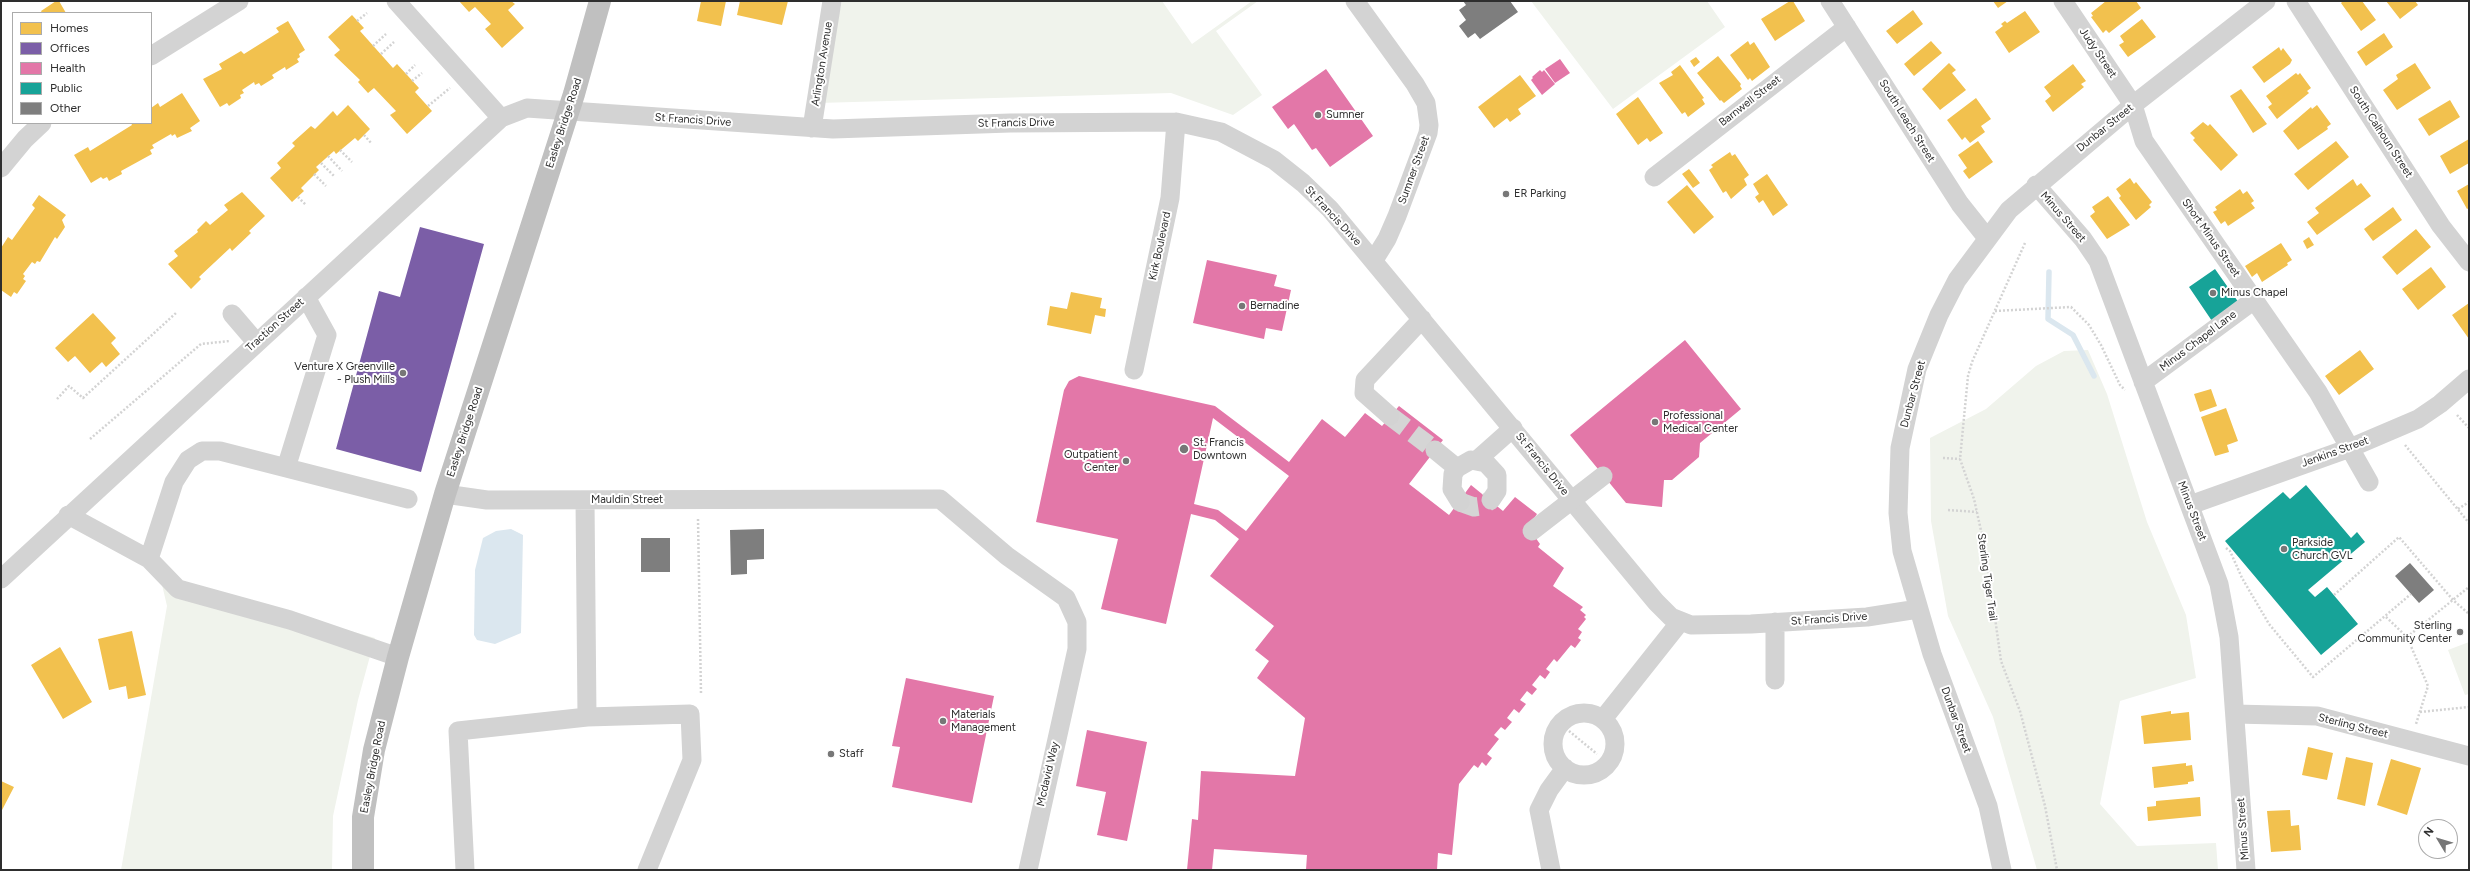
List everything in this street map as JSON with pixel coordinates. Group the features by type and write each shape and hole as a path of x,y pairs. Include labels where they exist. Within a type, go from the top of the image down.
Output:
{"highway":[{"name":"Easley Bridge Road","path":"363,870 363,817 371,765 398,657 445,494 567,112 600,1"}],"street":[{"path":"152,55 240,1"},
{"path":"396,1 501,118"},
{"name":"Arlington Avenue","path":"812,128 832,1"},
{"name":"Sumner Street","path":"1355,1 1415,84 1426,103 1429,125 1428,134 1397,216 1387,239 1374,260"},
{"name":"South Leach Street","path":"1830,1 1960,204 1987,238"},
{"name":"Judy Street","path":"2063,1 2134,104"},
{"name":"Dunbar Street","path":"2002,870 1988,806 1932,654 1902,550 1898,512 1900,448 1917,369 1939,316 1957,280 2009,210 2036,185 2134,104 2266,1"},
{"name":"South Calhoun Street","path":"2296,1 2442,226 2469,262"},
{"name":"Barnwell Street","path":"1654,177 1847,27"},
{"name":"Short Minus Street","path":"2134,104 2144,141 2318,392 2368,482"},
{"name":"Traction Street","path":"1,579 248,341 306,297 501,118 527,108 567,112"},
{"name":"St Francis Drive","path":"567,112 812,128 1176,122 1221,132 1274,160 1316,195 1374,260 1656,602 1671,617 1680,622 1691,625 1868,617 1918,609"},
{"name":"Kirk Boulevard","path":"1134,370 1170,198 1176,122"},
{"path":"1,168 25,139 41,124"},
{"name":"Minus Street","path":"2036,185 2083,239 2098,261 2122,320 2136,387 2190,505 2219,584 2229,637 2246,870"},
{"path":"286,468 326,335 306,297"},
{"name":"Minus Chapel Lane","path":"2136,387 2254,300"},
{"path":"232,314 248,341"},
{"path":"1390,416 1364,393 1365,380 1422,319"},
{"name":"Jenkins Street","path":"2190,505 2350,448 2418,419 2467,386"},
{"path":"1460,502 1455,496 1451,482 1457,468 1463,463 1477,460 1513,428"},
{"path":"1435,450 1457,468"},
{"path":"149,559 174,482 188,460 202,451 220,451 408,499"},
{"path":"1477,460 1486,463 1497,475 1497,491 1491,500"},
{"path":"1532,531 1603,476"},
{"name":"Mauldin Street","path":"445,494 487,500 810,498 940,499 1007,556 1066,598 1077,622 1077,649 1070,679"},
{"path":"585,500 587,718"},
{"path":"68,515 149,559 178,589 290,620 398,657"},
{"path":"1603,719 1680,622"},
{"path":"1775,622 1775,680"},
{"name":"Mcdavid Way","path":"1028,870 1070,679"},
{"path":"465,870 458,730 587,718 690,714 692,760 647,870"},
{"path":"1573,714 1594,714 1603,719 1610,726 1615,741 1613,754 1608,763 1597,771 1583,775 1565,768 1554,750 1553,739 1557,729 1573,714"},
{"name":"Sterling Street","path":"2235,714 2317,716 2469,756"},
{"path":"1551,870 1539,810 1549,790 1565,768"}],"path":[{"path":"357,21 367,13"},
{"path":"373,46 386,34"},
{"path":"380,54 394,42"},
{"path":"406,74 415,65"},
{"path":"412,81 422,73"},
{"path":"428,106 453,85"},
{"path":"364,135 372,144"},
{"path":"340,150 352,162"},
{"path":"328,156 342,171"},
{"path":"321,163 335,177"},
{"path":"314,174 326,186"},
{"path":"298,197 306,205"},
{"name":"Sterling Tiger Trail","path":"2025,243 1972,362 1968,376 1960,459 1977,512 1986,553 2000,661 2020,711 2045,806 2057,870"},
{"path":"1995,311 2031,310 2058,306 2071,307 2089,325 2101,344 2120,385 2136,387"},
{"path":"57,399 69,386 83,398 176,313"},
{"path":"90,439 201,344 248,341"},
{"path":"2399,439 2469,523"},
{"path":"1942,458 1960,459"},
{"path":"2458,509 2469,502"},
{"path":"1948,510 1977,512"},
{"path":"698,513 701,694"},
{"path":"2334,595 2399,537 2452,600 2469,614"},
{"path":"2220,543 2230,551 2242,578 2269,624 2313,677 2386,617 2411,594"},
{"path":"2407,637 2469,587"},
{"path":"2386,617 2407,637 2428,686 2411,741"},
{"path":"2420,712 2469,707"},
{"path":"1569,731 1597,754"}],"shaded area":[{"path":"842,1 1162,1 1192,44 1252,1 1258,1 1216,31 1262,95 1233,115 1171,93 818,103"},
{"path":"1531,1 1707,1 1725,27 1613,109"},
{"path":"2088,350 2107,394 2147,522 2186,615 2196,678 2120,701 2100,804 2137,846 2216,843 2218,870 2037,870 1993,717 1948,616 1931,521 1930,438 1986,409 2036,366 2064,351"},
{"path":"511,529 523,535 521,633 495,644 477,640 474,635 475,570 483,538 496,531"},
{"path":"160,576 375,638 358,700 333,816 332,870 121,870 167,606"},
{"path":"2469,642 2469,694 2465,695 2448,650"}],"building: Homes":[{"path":"56,1 59,1 65,12 42,12"},
{"path":"459,1 511,1 515,4 508,10 524,28 502,48 485,29 491,24 475,7 469,12"},
{"path":"701,1 726,1 721,26 697,21"},
{"path":"740,1 788,1 782,25 737,15"},
{"path":"1790,1 1793,1 1805,21 1775,41 1761,19"},
{"path":"1993,1 2008,1 1998,8"},
{"path":"2106,1 2136,1 2141,8 2109,33 2106,30 2103,33 2091,17 2093,16 2091,13"},
{"path":"2343,1 2362,1 2376,20 2361,31 2341,3"},
{"path":"2386,1 2415,1 2418,5 2400,19"},
{"path":"1913,10 1923,24 1897,44 1886,31"},
{"path":"2025,11 2040,32 2009,53 1995,32 2003,26 2001,24 2005,21 2007,23"},
{"path":"352,15 364,28 360,31 393,68 397,64 419,88 415,92 432,111 407,134 390,115 396,111 374,88 368,93 358,82 360,80 334,55 340,50 328,37"},
{"path":"2142,19 2156,37 2128,57 2119,45 2124,42 2120,36"},
{"path":"288,21 305,50 299,54 300,57 297,59 299,62 286,70 285,67 272,75 274,78 261,86 259,83 255,85 254,82 242,90 244,93 240,95 241,98 229,106 227,103 220,107 203,79 222,69 219,64 241,51 244,54 279,32 276,28"},
{"path":"2384,33 2393,47 2366,66 2357,52"},
{"path":"1748,41 1750,45 1754,42 1770,67 1752,81 1750,78 1748,80 1730,55"},
{"path":"1931,41 1942,53 1914,76 1904,64"},
{"path":"2279,47 2281,51 2283,48 2292,60 2290,64 2264,83 2252,67"},
{"path":"1718,56 1741,84 1740,86 1742,89 1724,103 1721,100 1720,101 1697,73"},
{"path":"1696,57 1700,62 1694,67 1690,61"},
{"path":"1949,63 1956,70 1952,73 1966,90 1940,110 1922,89"},
{"path":"2415,63 2431,88 2397,110 2383,90 2398,79 2396,75"},
{"path":"2073,64 2086,81 2081,84 2084,87 2053,112 2045,101 2051,96 2044,87"},
{"path":"1680,65 1704,98 1702,99 1705,104 1688,117 1685,112 1682,114 1659,83 1673,75 1671,72"},
{"path":"2296,73 2298,75 2300,73 2311,88 2307,91 2309,93 2277,119 2268,107 2272,104 2266,96"},
{"path":"1520,75 1536,96 1518,109 1521,114 1510,122 1507,118 1494,128 1478,107"},
{"path":"2241,89 2267,124 2253,133 2230,96"},
{"path":"182,93 200,121 190,128 192,131 177,138 175,134 172,136 171,134 152,145 154,148 150,150 152,154 121,171 122,174 109,181 107,177 103,179 101,177 91,183 74,155 88,147 90,151 132,124 152,124 152,107 158,103 160,107"},
{"path":"1638,97 1663,133 1650,142 1647,138 1638,145 1616,114"},
{"path":"1976,98 1991,119 1981,126 1985,132 1970,143 1965,137 1962,140 1947,120"},
{"path":"2450,100 2460,117 2429,136 2418,119"},
{"path":"348,105 370,129 358,141 355,138 336,154 334,151 316,167 319,170 301,188 304,191 292,202 270,178 281,168 277,163 295,146 292,143 311,126 315,129 333,111 337,116"},
{"path":"2317,105 2331,124 2327,127 2328,129 2298,150 2283,131 2311,107 2312,109"},
{"path":"2203,122 2208,126 2210,124 2238,155 2221,171 2193,140 2195,138 2190,133"},
{"path":"2469,139 2469,163 2450,174 2440,156"},
{"path":"1978,141 1993,162 1969,179 1963,171 1967,168 1958,155"},
{"path":"2336,141 2349,157 2308,190 2294,174"},
{"path":"1730,152 1732,156 1735,154 1749,175 1744,179 1747,185 1731,199 1726,191 1723,193 1709,170 1713,167 1711,165"},
{"path":"1689,169 1700,183 1693,188 1682,174"},
{"path":"1767,174 1788,205 1773,216 1763,200 1759,203 1755,197 1759,194 1753,184"},
{"path":"2130,178 2134,184 2136,182 2152,202 2149,205 2151,207 2136,220 2119,198 2121,196 2116,189"},
{"path":"2353,179 2357,186 2361,183 2371,196 2317,235 2307,222 2319,213 2315,208"},
{"path":"2469,184 2469,208 2467,209 2457,191"},
{"path":"1687,185 1714,217 1694,234 1667,202"},
{"path":"2240,189 2243,194 2247,191 2254,201 2251,203 2255,208 2228,226 2225,221 2221,224 2213,212 2217,210 2215,207"},
{"path":"242,192 265,216 249,231 251,233 232,251 230,248 199,277 201,279 191,289 168,264 178,256 174,251 198,232 197,230 206,221 210,225 228,210 224,205"},
{"path":"39,195 66,215 62,220 65,227 57,239 55,237 40,262 37,261 35,264 32,262 23,274 25,276 23,279 26,281 17,294 14,292 11,297 1,290 1,248 8,237 12,240 35,208 32,205"},
{"path":"2108,196 2130,225 2107,239 2090,216 2095,212 2092,207"},
{"path":"2393,207 2402,220 2373,241 2364,229"},
{"path":"2416,229 2431,247 2397,275 2382,257"},
{"path":"2309,237 2314,245 2307,249 2303,241"},
{"path":"2281,243 2292,260 2287,263 2288,265 2262,282 2257,273 2252,277 2245,266"},
{"path":"2431,267 2446,287 2418,310 2402,289"},
{"path":"1071,292 1102,298 1100,308 1106,309 1105,317 1095,315 1091,334 1047,325 1050,306 1067,309"},
{"path":"2469,303 2469,339 2452,315"},
{"path":"93,313 116,338 111,343 120,354 106,367 102,362 90,373 75,356 68,362 55,348"},
{"path":"2360,350 2374,369 2339,395 2325,376"},
{"path":"2211,389 2217,406 2200,412 2194,394"},
{"path":"2226,408 2238,441 2227,445 2229,452 2215,456 2201,417"},
{"path":"132,631 146,695 128,699 126,686 109,690 98,639"},
{"path":"60,647 92,702 63,719 31,665"},
{"path":"2171,711 2171,714 2189,712 2191,740 2144,744 2141,716"},
{"path":"2308,747 2333,753 2327,780 2302,775"},
{"path":"2346,757 2373,763 2365,806 2337,799"},
{"path":"2391,759 2421,768 2407,815 2377,805"},
{"path":"2186,763 2186,766 2192,765 2194,781 2188,782 2188,784 2154,788 2152,767"},
{"path":"1,781 14,787 1,812"},
{"path":"2200,797 2201,816 2148,821 2147,807 2156,806 2156,801"},
{"path":"2290,810 2291,826 2299,825 2301,850 2271,852 2267,811"}],"building: Offices":[{"name":"Venture X Greenville - Plush Mills","path":"420,227 484,244 421,472 336,449 379,291 400,297"}],"building: Health":[{"path":"1560,59 1570,73 1555,83 1545,69"},
{"name":"Sumner","path":"1326,69 1373,136 1330,167 1316,148 1312,150 1294,124 1288,129 1272,107"},
{"path":"1540,70 1542,72 1544,70 1555,84 1542,95 1531,80 1533,78 1532,77"},
{"name":"Bernadine","path":"1207,260 1277,275 1274,286 1291,290 1282,331 1266,328 1264,339 1193,323"},
{"name":"Professional Medical Center","path":"1685,340 1741,409 1700,443 1699,457 1672,480 1664,480 1662,507 1626,503 1570,435"},
{"path":"1079,376 1215,406 1289,462 1322,419 1345,437 1365,413 1382,426 1399,406 1443,440 1409,484 1449,515 1471,485 1503,511 1515,497 1537,514 1528,527 1540,544 1538,547 1564,568 1553,586 1583,607 1580,610 1586,615 1584,617 1586,619 1578,629 1582,632 1578,638 1581,640 1575,648 1571,645 1557,662 1554,659 1546,669 1550,672 1545,679 1540,675 1532,685 1537,689 1532,695 1527,691 1520,700 1526,704 1519,713 1514,709 1507,718 1512,722 1505,730 1501,727 1494,735 1499,739 1487,754 1492,758 1486,766 1482,762 1478,768 1474,765 1459,784 1452,855 1438,853 1437,870 1306,870 1307,855 1214,849 1212,870 1187,870 1192,819 1198,820 1201,771 1295,776 1305,718 1257,678 1269,661 1255,650 1274,626 1210,576 1239,539 1215,520 1191,514 1166,624 1101,609 1118,539 1036,522 1064,390 1069,381","holes":["1213,418 1289,476 1246,531 1218,510 1194,504"]},
{"name":"Materials Management","path":"906,678 994,696 972,803 892,787 900,747 892,746"},
{"path":"1087,730 1147,742 1127,841 1097,835 1106,792 1076,786"}],"building: Public":[{"path":"2215,269 2239,303 2212,321 2189,287"},
{"path":"2306,485 2351,538 2357,532 2365,542 2308,590 2315,597 2327,587 2358,624 2321,655 2225,541 2283,492 2290,499"}],"building: Other":[{"path":"1463,1 1510,1 1518,12 1480,39 1475,33 1468,38 1459,26 1466,20 1459,10 1466,5"},
{"path":"764,529 764,559 747,560 747,574 731,575 730,530"},
{"path":"641,538 670,538 670,572 641,572"},
{"path":"2410,563 2434,590 2419,603 2395,576"}],"waterway":[{"path":"2049,272 2048,319 2073,335 2094,376"}],"tunnel":[{"path":"1390,416 1435,450"},
{"path":"1460,502 1474,507 1481,506 1491,500"}],"place":[{"name":"Sumner","path":"1318,115"},
{"name":"ER Parking","path":"1506,194"},
{"name":"Minus Chapel","path":"2213,293"},
{"name":"Bernadine","path":"1242,306"},
{"name":"Venture X Greenville - Plush Mills","path":"403,373"},
{"name":"Professional Medical Center","path":"1655,422"},
{"name":"St. Francis Downtown","path":"1184,449"},
{"name":"Outpatient Center","path":"1126,461"},
{"name":"Parkside Church GVL","path":"2284,549"},
{"name":"Sterling Community Center","path":"2460,632"},
{"name":"Materials Management","path":"943,721"},
{"name":"Staff","path":"831,754"}]}
